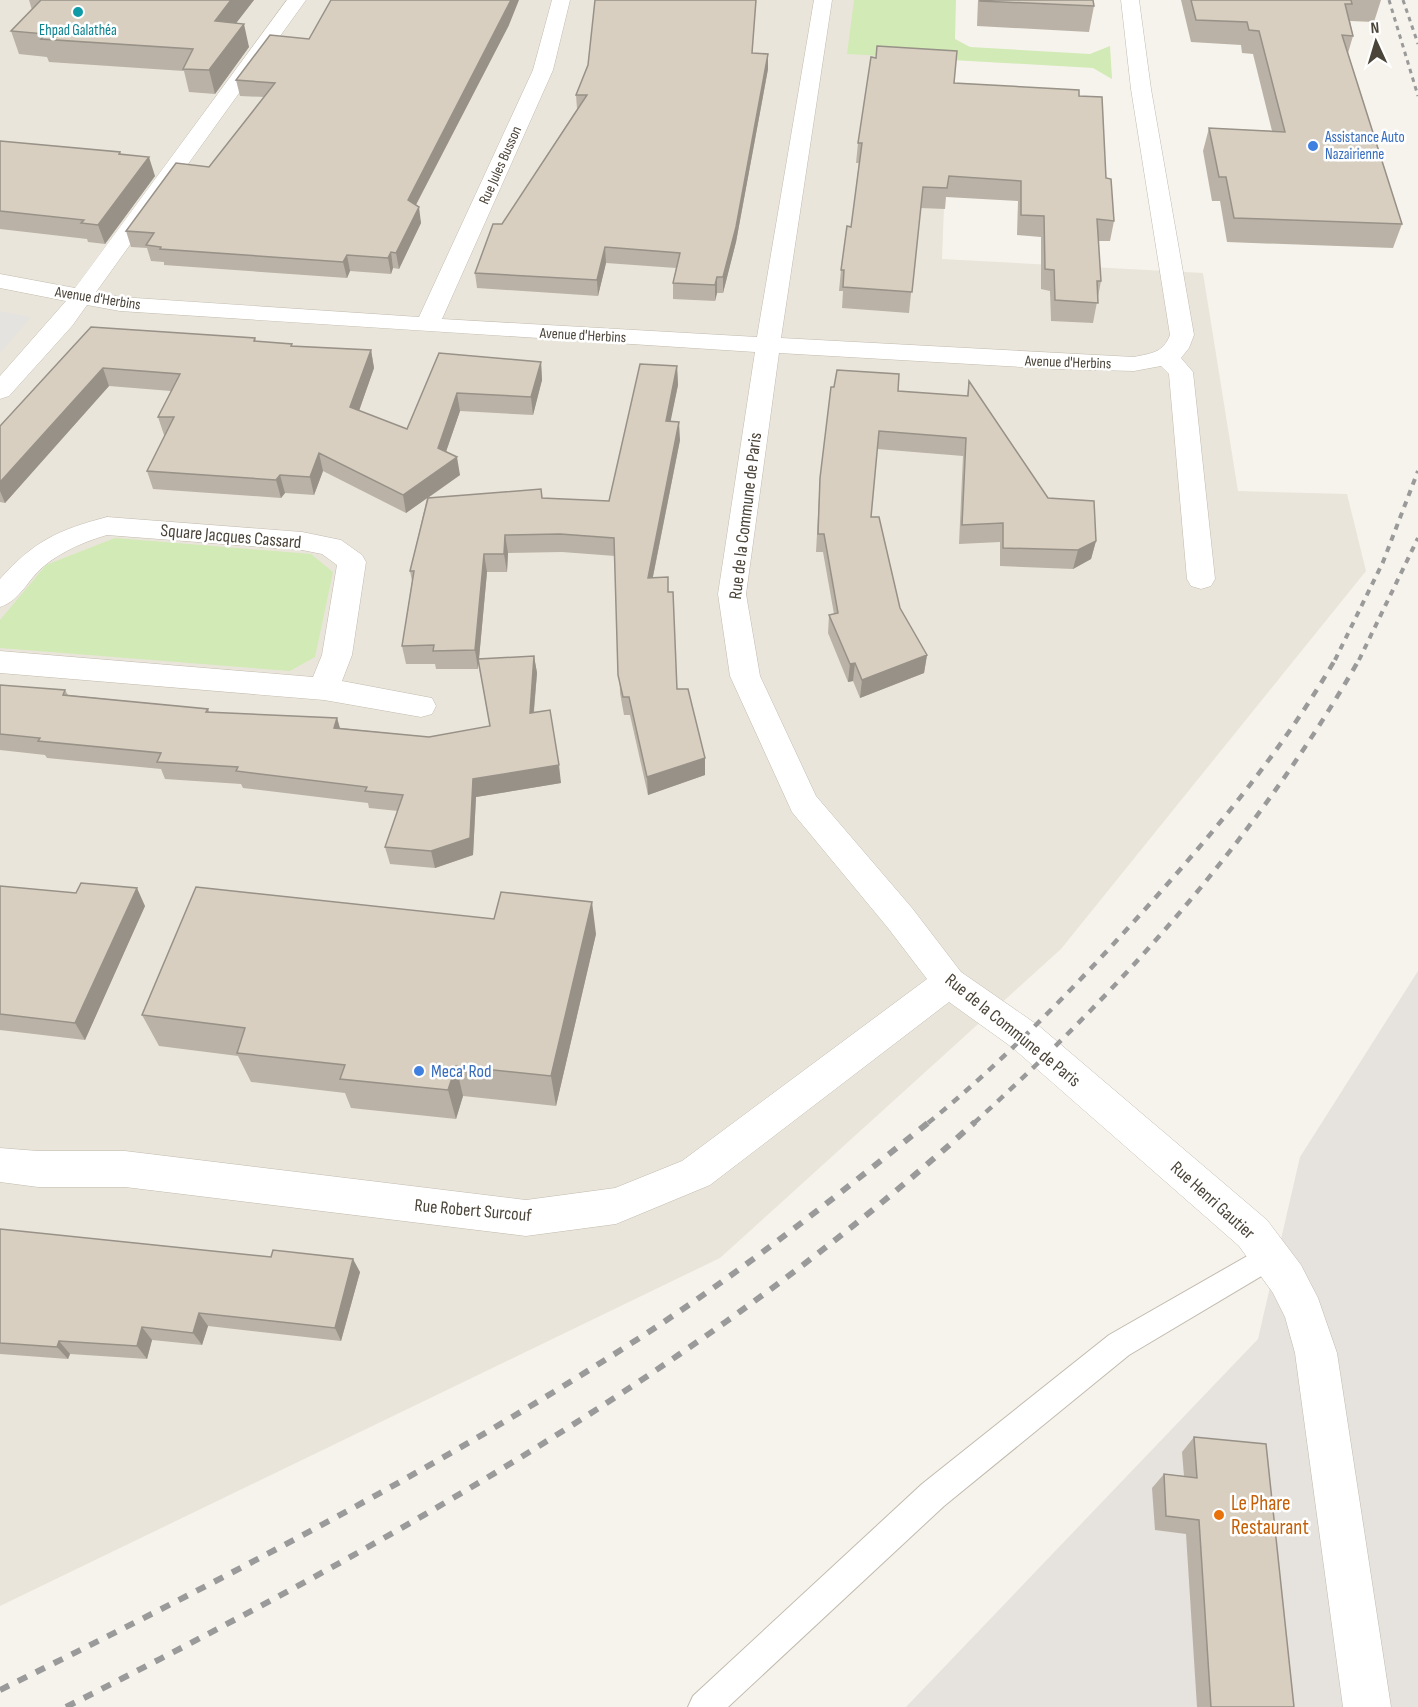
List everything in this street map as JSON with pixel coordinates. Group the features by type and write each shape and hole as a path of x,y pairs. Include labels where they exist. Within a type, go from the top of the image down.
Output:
{"street":[{"path":"0,391 63,321 297,0"},
{"name":"Rue Jules Busson","path":"427,325 543,70 561,0"},
{"name":"Rue de la Commune de Paris","path":"823,0 768,346 732,594 745,676 803,803 900,918 949,982 1026,1037 1110,1109"},
{"path":"1131,0 1141,89 1182,335 1177,348 1167,358 1181,372 1201,579"},
{"name":"Avenue d'Herbins","path":"0,281 120,304 427,325 1057,362 1134,364 1167,358"},
{"name":"Square Jacques Cassard","path":"0,597 34,559 75,535 107,526 302,541 331,547 352,562 337,655 324,689"},
{"path":"0,662 324,689 422,706"},
{"name":"Rue Robert Surcouf","path":"0,1165 125,1169 526,1218 616,1206 696,1173 949,982"},
{"name":"Rue Henri Gautier","path":"1110,1109 1253,1233 1287,1279 1304,1312 1316,1353 1325,1409 1367,1707"}],"lane":[{"path":"704,1707 933,1495 1119,1345 1270,1256"}],"shaded area":[{"path":"0,0 952,0 942,259 1203,273 1238,491 1347,494 1366,571 1061,949 720,1258 0,1606"},
{"path":"0,311 31,317 0,353"},
{"path":"1418,971 1418,1707 906,1707 1258,1339 1300,1157"}],"green space":[{"path":"854,0 956,0 955,39 970,47 1090,54 1110,46 1112,79 1093,68 847,54"},
{"path":"115,538 311,554 333,572 315,657 290,671 0,648 0,620 46,565"}],"building":[{"path":"41,0 231,0 215,21 244,24 209,70 183,69 193,49 41,39 46,34 11,31"},
{"path":"331,0 511,0 408,200 419,207 396,253 391,252 388,258 347,255 343,262 160,249 161,247 146,245 154,233 126,231 176,163 209,167 275,83 236,80 270,35 309,39"},
{"path":"595,0 756,0 752,53 768,54 736,227 723,277 717,277 715,285 673,283 680,253 605,247 597,280 475,273 493,224 502,224 587,95 576,95 588,65"},
{"path":"1093,0 1094,6 980,1"},
{"path":"1191,0 1351,0 1352,4 1345,4 1353,36 1342,35 1402,224 1234,218 1226,177 1219,177 1209,128 1285,132 1259,31 1249,30 1247,22 1196,20"},
{"path":"877,46 957,51 954,83 1079,90 1079,96 1102,97 1106,178 1111,179 1114,221 1097,219 1101,281 1097,281 1098,303 1055,300 1054,270 1045,269 1044,216 1021,215 1021,181 949,176 947,188 923,187 912,292 843,287 844,270 841,270 847,226 851,227 862,143 858,143 871,57 876,58"},
{"path":"0,141 120,152 119,154 149,157 98,225 81,223 84,220 0,211"},
{"path":"91,327 255,338 254,341 292,344 291,346 371,350 350,407 407,429 439,353 541,362 531,397 457,393 438,448 457,457 403,495 319,453 310,477 280,475 276,480 147,471 174,417 158,417 180,374 103,368 0,482 0,426"},
{"path":"640,364 677,366 666,421 679,422 648,578 668,577 668,592 673,592 677,689 688,689 705,758 647,777 629,697 623,697 618,675 614,538 560,534 505,535 504,554 484,554 475,650 433,651 434,645 402,646 414,571 410,571 428,498 541,489 542,498 609,501"},
{"path":"837,370 899,374 898,391 968,396 969,381 1048,498 1094,501 1096,541 1078,550 1003,548 1003,523 962,525 966,438 879,431 871,517 879,517 900,608 927,655 862,680 855,663 850,664 829,615 838,613 824,534 818,534 820,478 831,387 834,387"},
{"path":"534,656 530,713 550,710 559,765 473,779 470,838 431,851 385,847 403,795 365,791 367,787 236,771 238,767 157,762 161,753 38,741 40,738 0,734 0,685 65,690 63,695 208,709 206,712 337,718 334,728 429,737 490,726 478,659"},
{"path":"81,883 137,888 75,1023 0,1014 0,886 76,893"},
{"path":"196,887 494,919 501,892 592,902 551,1076 456,1066 448,1090 340,1079 345,1065 237,1053 245,1028 142,1015"},
{"path":"0,1229 271,1257 273,1250 353,1259 335,1328 199,1313 193,1333 142,1327 137,1346 59,1341 57,1347 0,1343"},
{"path":"1194,1437 1266,1444 1294,1707 1211,1707 1199,1520 1166,1516 1164,1474 1197,1478"}],"railway":[{"path":"1389,0 1418,96"},
{"path":"1403,0 1418,44"},
{"path":"1336,658 1383,562 1418,471"},
{"path":"1360,658 1418,538"},
{"path":"928,1123 1037,1024 1089,971 1165,887 1244,793 1292,727 1336,658"},
{"path":"974,1123 1083,1018 1185,906 1278,786 1321,723 1360,658"},
{"path":"0,1690 327,1522 487,1432 566,1384 718,1285 825,1205 929,1122"},
{"path":"66,1707 306,1581 425,1515 541,1445 654,1371 765,1293 872,1211 975,1122"}],"place":[{"name":"Ehpad Galathéa","path":"78,12"},
{"name":"Assistance Auto Nazairienne","path":"1313,146"},
{"name":"Meca' Rod","path":"419,1071"},
{"name":"Le Phare Restaurant","path":"1219,1515"}]}
